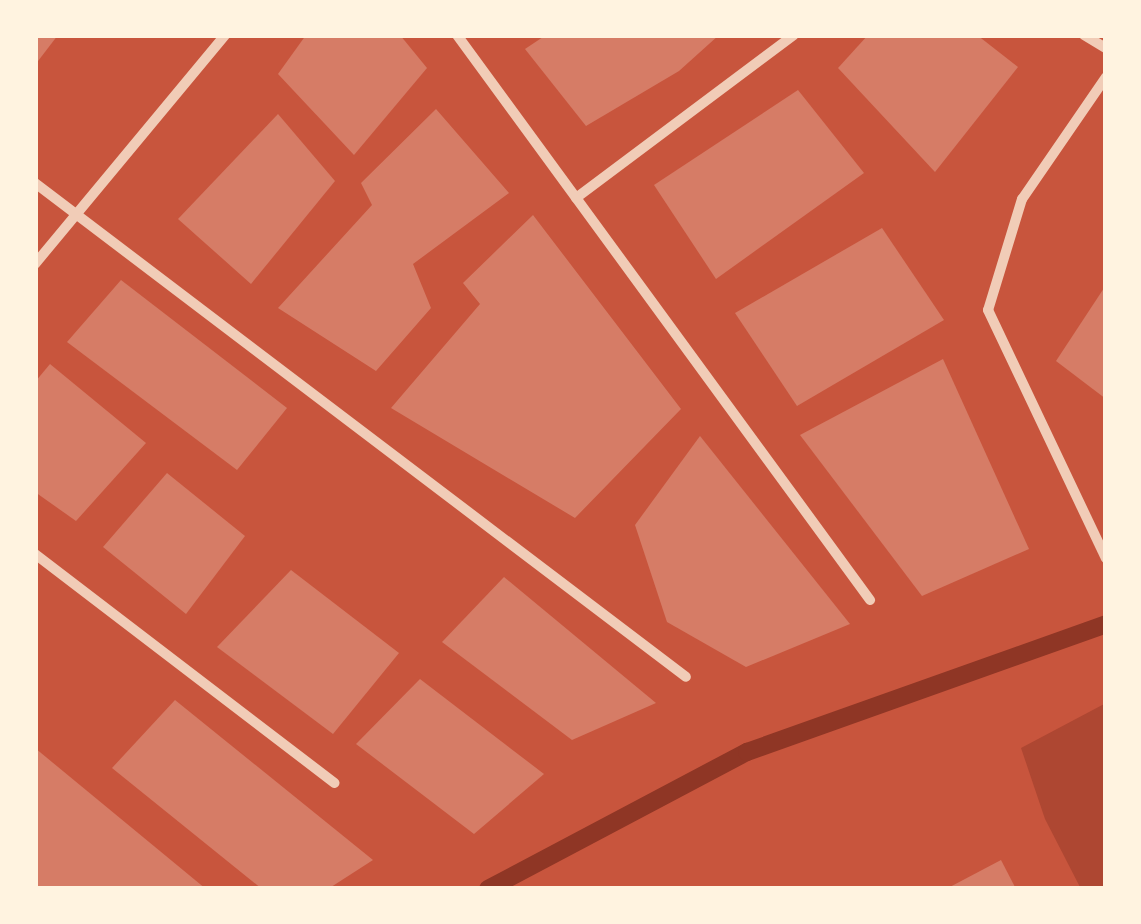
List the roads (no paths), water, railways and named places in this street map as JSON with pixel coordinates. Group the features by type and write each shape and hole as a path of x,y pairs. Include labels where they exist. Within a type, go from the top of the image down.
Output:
{"street":[{"path":"35,264 81,215 224,35"},
{"path":"457,35 870,600"},
{"path":"576,198 794,35"},
{"path":"1084,35 1106,48"},
{"path":"1106,77 1022,198 988,310 1106,558"},
{"path":"35,183 686,678"},
{"path":"35,554 335,783"}],"waterway":[{"path":"488,889 747,752 1106,624"}]}
